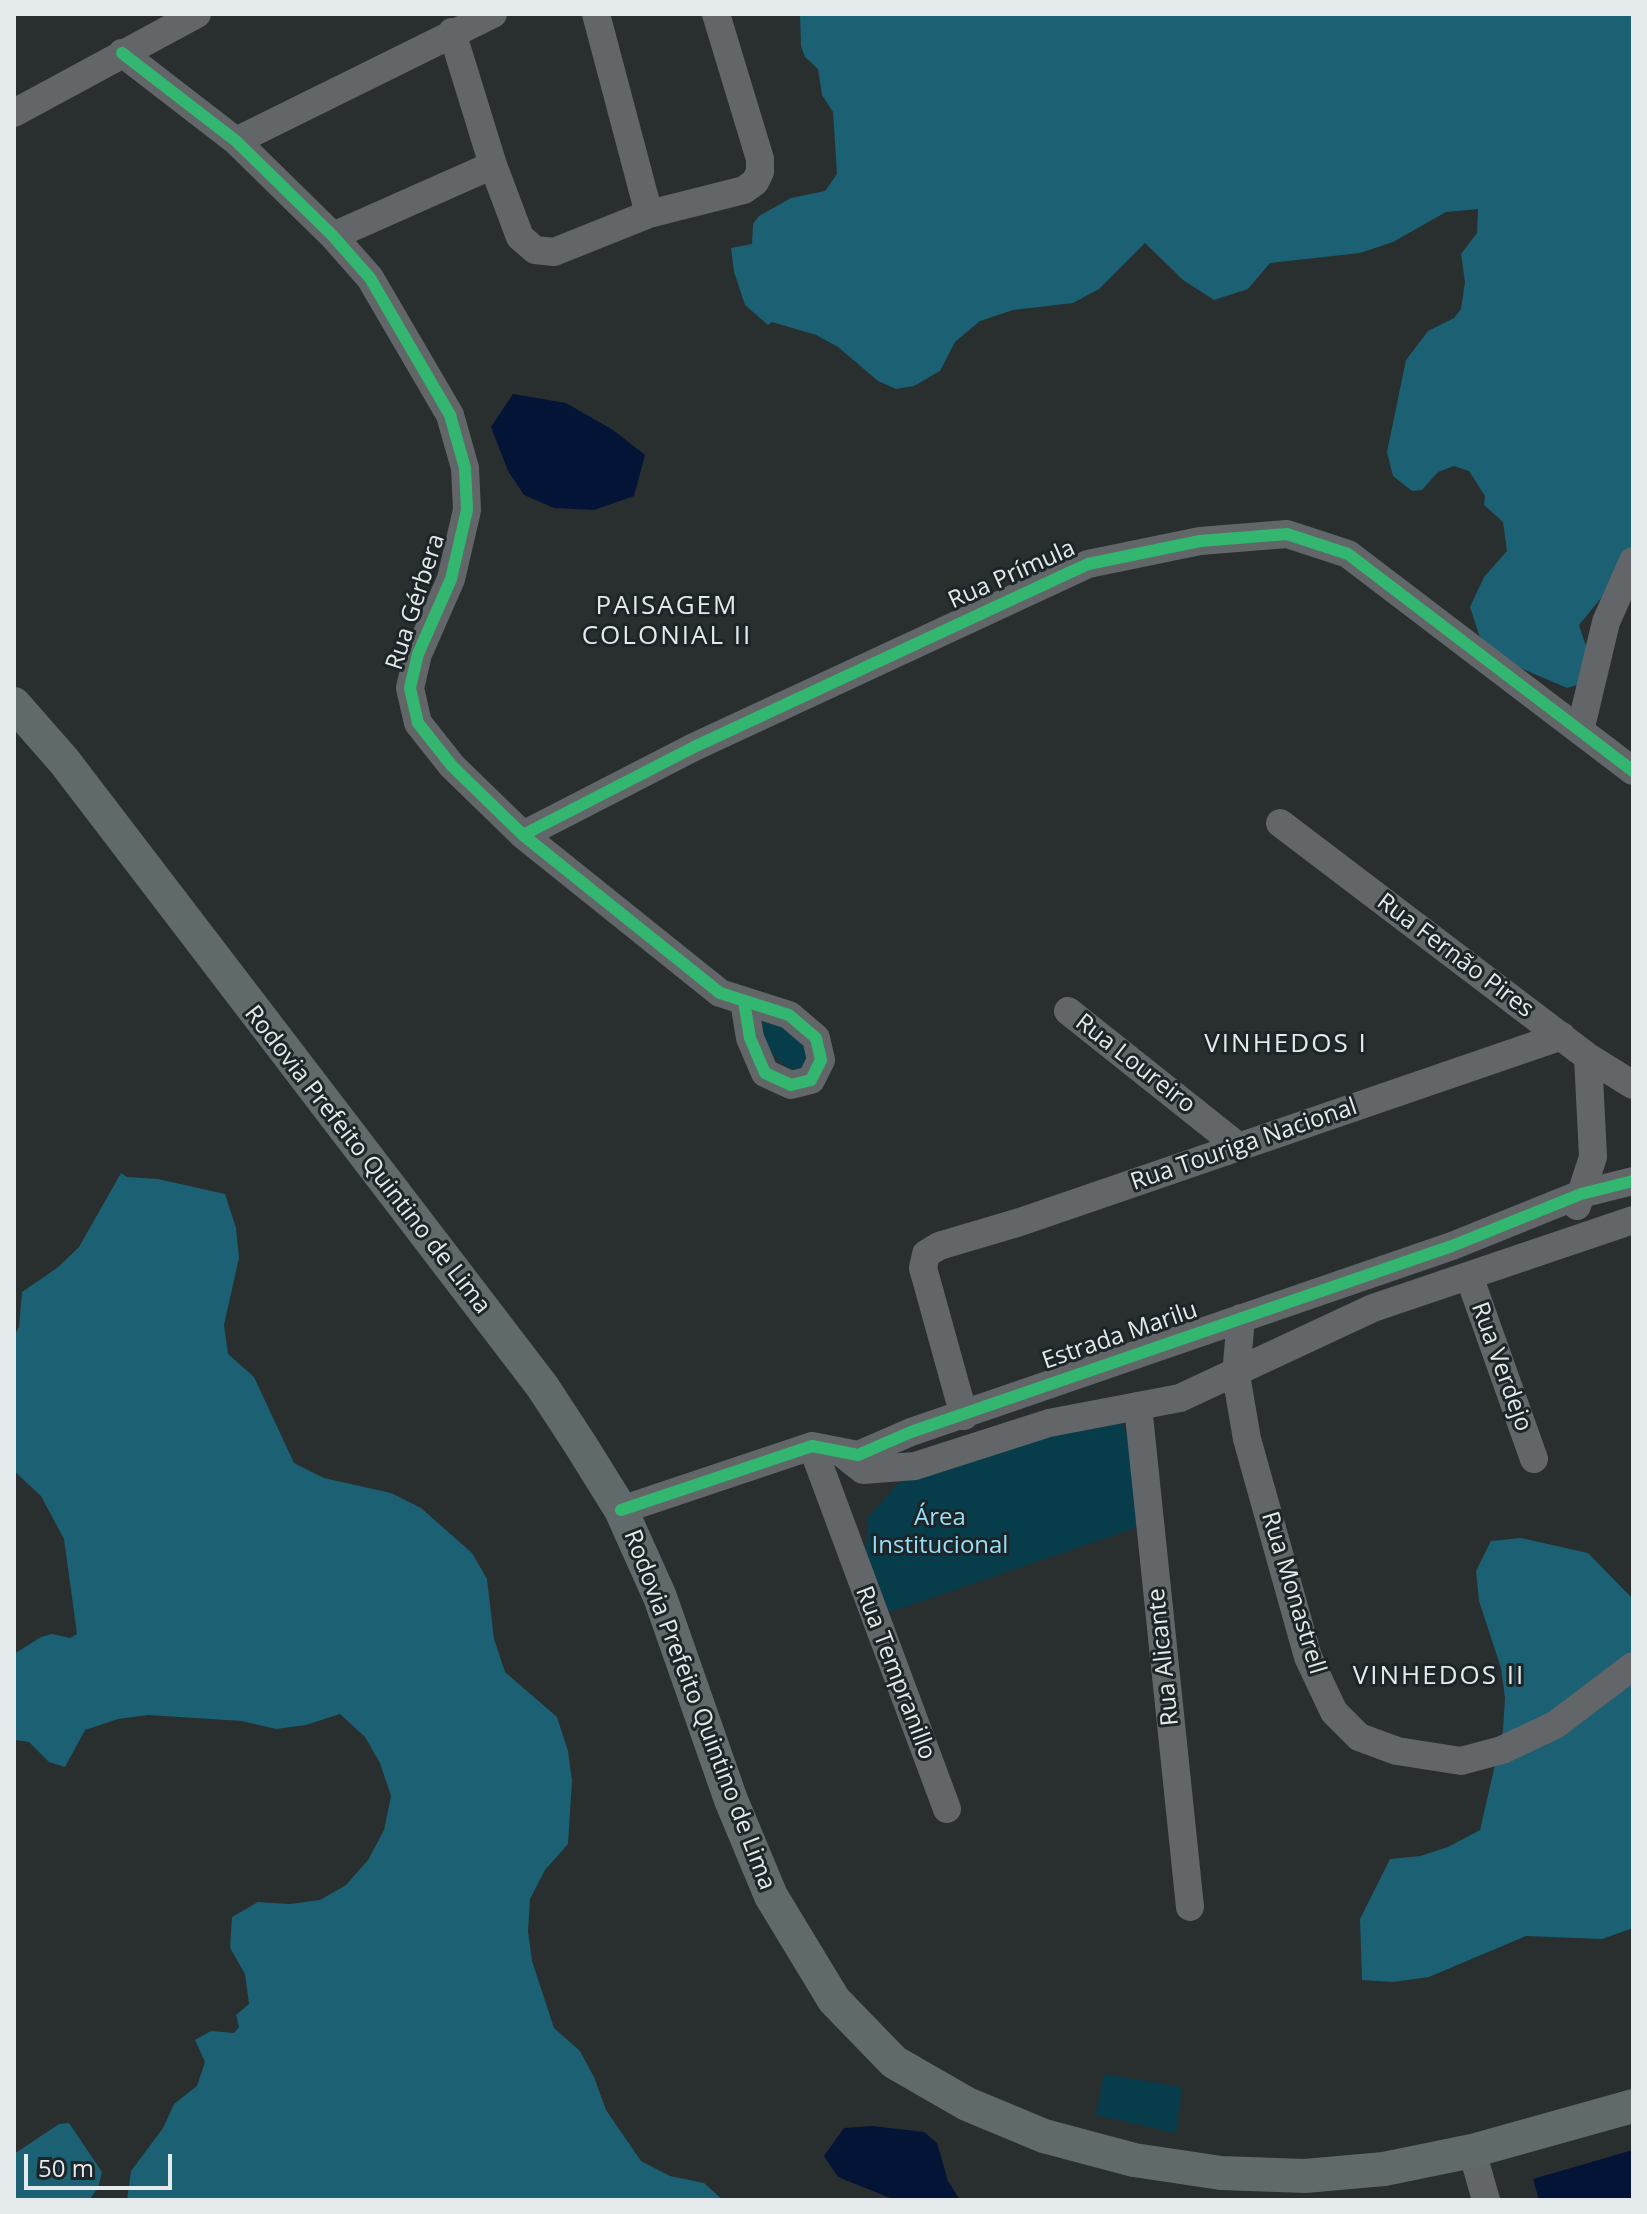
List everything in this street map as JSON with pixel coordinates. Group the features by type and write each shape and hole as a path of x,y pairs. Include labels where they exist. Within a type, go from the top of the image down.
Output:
{"main road":[{"name":"Rodovia Prefeito Quintino de Lima","path":"14,704 64,761 542,1386 621,1510 660,1597 736,1813 771,1896 834,2000 894,2062 967,2104 1032,2132 1122,2157 1221,2173 1343,2175 1472,2151 1633,2106"}],"street":[{"path":"14,113 197,14"},
{"path":"236,141 493,14"},
{"path":"596,14 649,214"},
{"path":"452,32 493,165 520,237 535,250 554,252 649,214 744,190 755,182 760,172 760,159 716,14"},
{"name":"Rua Gérbera","path":"122,53 236,141 333,236 370,278 450,415 465,468 467,510 451,579 418,654 410,688 418,723 452,766 523,835 720,993 744,1001"},
{"path":"333,236 493,165"},
{"name":"Rua Prímula","path":"523,835 694,747 1088,564 1200,541 1287,534 1348,554 1633,771"},
{"path":"1580,731 1606,622 1633,561"},
{"name":"Rua Fernão Pires","path":"1280,823 1588,1057 1633,1085"},
{"name":"Rua Loureiro","path":"1068,1011 1239,1147"},
{"name":"Rua Touriga Nacional","path":"964,1416 926,1286 926,1254 939,1246 1020,1222 1562,1036"},
{"path":"1565,1241 1593,1157 1588,1057"},
{"name":"Estrada Marilu","path":"621,1510 824,1447 858,1455 911,1432 1452,1246 1581,1194 1633,1181"},
{"path":"824,1447 863,1470 915,1466 1049,1423 1180,1398 1236,1375 1373,1308 1633,1220"},
{"name":"Rua Verdejo","path":"1469,1276 1534,1459"},
{"name":"Rua Monastrell","path":"1241,1318 1236,1375 1247,1439 1308,1657 1334,1712 1359,1737 1397,1751 1461,1761 1502,1750 1555,1725 1633,1666"},
{"name":"Rua Alicante","path":"1138,1406 1190,1907"},
{"name":"Rua Tempranillo","path":"824,1447 947,1809"},
{"path":"1472,2151 1486,2200"}],"green space":[{"path":"763,1017 804,1038 811,1057 805,1065 796,1071 782,1064 765,1045"},
{"name":"Área Institucional","path":"1120,1421 1130,1439 1138,1527 887,1613 866,1553 868,1517 902,1479 1023,1443"},
{"path":"1104,2074 1182,2087 1176,2133 1096,2115"}],"shaded area":[{"path":"800,14 1633,14 1633,551 1617,565 1602,597 1579,625 1585,643 1604,662 1601,678 1567,688 1495,657 1481,641 1470,607 1484,577 1507,551 1503,522 1484,505 1485,496 1469,471 1454,466 1438,472 1422,490 1412,491 1393,476 1387,452 1406,360 1428,331 1454,318 1461,309 1465,282 1461,254 1477,233 1478,209 1446,212 1393,242 1360,253 1270,263 1248,289 1214,300 1183,280 1145,243 1099,289 1073,303 1013,310 980,321 955,342 940,371 914,386 896,389 878,381 838,347 816,335 772,322 768,325 745,305 734,272 731,248 752,244 753,224 759,216 791,198 825,191 837,174 833,112 822,95 818,69 805,57 801,46"},
{"path":"513,394 566,403 613,430 645,455 634,496 594,510 554,508 524,495 508,471 491,427"},
{"path":"121,1173 127,1177 158,1179 225,1194 236,1228 239,1258 224,1325 228,1354 254,1377 294,1463 324,1478 391,1493 421,1508 472,1553 487,1579 494,1639 505,1672 557,1717 568,1751 572,1781 568,1844 545,1870 530,1899 528,1931 532,1961 554,2028 580,2051 606,2110 641,2161 670,2176 704,2183 723,2200 127,2200 131,2171 163,2128 174,2104 197,2086 205,2062 195,2040 211,2031 234,2033 239,2027 236,2015 249,2004 245,1974 230,1948 232,1917 258,1902 290,1904 320,1900 346,1885 368,1860 384,1830 391,1796 380,1763 365,1737 340,1714 306,1725 276,1729 242,1721 148,1715 118,1719 85,1730 65,1767 49,1762 29,1742 14,1740 14,1654 41,1637 52,1634 70,1638 77,1634 64,1539 41,1496 14,1471 14,1336 19,1327 22,1292 57,1268 79,1247"},
{"path":"1521,1538 1588,1553 1633,1599 1633,1928 1602,1939 1526,1936 1429,1977 1393,1982 1362,1980 1360,1919 1390,1859 1420,1856 1448,1847 1480,1830 1503,1730 1505,1698 1501,1668 1479,1601 1476,1571 1491,1541"},
{"path":"69,2123 102,2172 98,2188 89,2200 14,2200 14,2154 59,2124"},
{"path":"872,2126 924,2132 937,2143 948,2181 960,2200 895,2200 838,2177 824,2156 844,2128"},
{"path":"1633,2150 1633,2200 1539,2200 1533,2179"}],"cycle path":[{"path":"122,53 236,141 333,236 370,278 450,415 465,468 467,510 451,579 418,654 410,688 418,723 452,766 523,835 720,993 789,1015 816,1038 821,1060 811,1080 791,1085 765,1073 750,1038 744,1001"},
{"path":"523,835 694,747 1088,564 1200,541 1287,534 1348,554 1633,771"},
{"path":"621,1510 812,1446 858,1455 911,1432 1452,1246 1581,1194 1633,1181"}],"district":[{"name":"PAISAGEM COLONIAL II","path":"667,622"},
{"name":"VINHEDOS I","path":"1286,1045"},
{"name":"VINHEDOS II","path":"1439,1677"}]}
